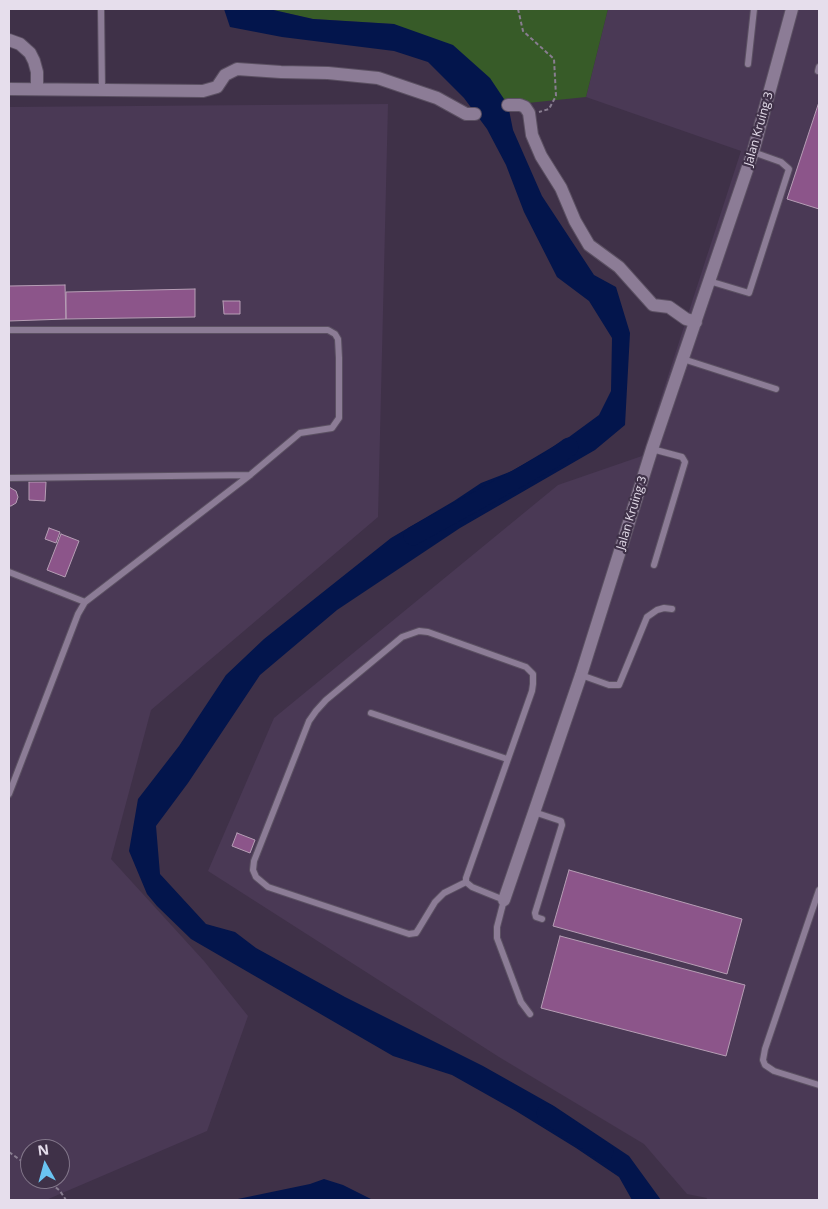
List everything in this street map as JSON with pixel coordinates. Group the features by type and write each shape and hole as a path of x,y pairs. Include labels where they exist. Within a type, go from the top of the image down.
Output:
{"street":[{"name":"Jalan Kruing 3","path":"504,900 581,675 652,450 753,152 792,9"},
{"path":"9,40 20,44 30,53 37,72 37,89"},
{"path":"9,89 203,91 217,87 226,75 237,69 378,78 437,98 466,114 475,114"},
{"path":"508,105 520,105 525,107 529,113 532,135 541,156 561,188 575,222 589,245 620,267 653,304 669,307 686,319 696,322"}],"lane":[{"path":"101,9 102,89"},
{"path":"748,64 754,9"},
{"path":"709,281 746,293 748,293 752,284 789,169 781,162 753,152"},
{"path":"9,330 308,329 331,331 338,339 339,351 338,422 332,428 329,430 300,433 250,476 85,602 78,614 9,794"},
{"path":"683,360 776,389"},
{"path":"652,450 682,458 685,462 654,564"},
{"path":"9,478 250,476"},
{"path":"9,572 85,602"},
{"path":"581,675 609,685 619,685 647,617 657,610 664,608 672,609"},
{"path":"419,632 428,632 526,667 531,671 534,678 532,691 466,875 466,882 444,893 435,902 416,933 409,934 268,887 256,877 254,870 254,861 309,721 326,700 402,638 419,632"},
{"path":"371,713 507,759"},
{"path":"534,812 561,821 562,825 535,913 536,916 542,919"},
{"path":"466,882 472,887 504,900"},
{"path":"819,890 764,1049 763,1060 765,1065 774,1071 819,1085"},
{"name":"Jalan Kruing 3","path":"504,900 497,927 498,938 521,1002 530,1014"}],"path":[{"path":"518,9 522,31 554,59 556,96 549,109 529,113"},
{"path":"9,1152 20,1160"},
{"path":"58,1189 66,1200"}],"shaded area":[{"path":"224,9 269,9 313,19 394,24 453,45 490,78 508,105 513,130 542,196 594,275 616,287 630,333 625,425 595,450 460,528 337,610 260,675 188,783 156,826 160,874 206,924 235,932 256,948 345,997 483,1066 554,1106 629,1156 661,1200 632,1200 619,1177 516,1111 452,1075 393,1056 191,939 147,894 129,851 138,799 179,746 226,675 264,639 391,538 481,483 512,471 569,437 599,415 611,391 612,338 589,301 557,277 524,212 506,165 487,129 464,98 428,62 394,51 282,37 230,27"},
{"path":"608,9 819,9 819,1200 706,1200 707,1198 687,1194 644,1144 499,1057 208,871 274,718 558,485 642,456 741,151 586,97"},
{"path":"388,104 378,517 151,710 111,859 204,961 248,1016 207,1131 46,1200 9,1200 9,107"},
{"path":"324,1179 343,1185 373,1200 233,1200 310,1184"}],"green space":[{"path":"269,9 608,9 586,97 508,105 394,24 313,19"}],"building":[{"path":"819,102 819,209 787,199"},
{"path":"65,285 66,319 9,321 9,286"},
{"path":"195,289 195,317 66,319 66,292"},
{"path":"223,301 240,301 240,314 224,314"},
{"path":"29,482 46,482 45,501 29,500"},
{"path":"9,487 16,491 18,497 16,503 11,506 9,506"},
{"path":"49,528 60,532 56,543 45,539"},
{"path":"61,534 79,541 65,577 47,570"},
{"path":"237,833 255,840 250,853 232,846"},
{"path":"569,870 742,919 727,974 553,926"},
{"path":"560,936 745,985 726,1056 541,1008"}],"waterway":[{"path":"413,536 551,460 569,447"},
{"path":"546,1113 604,1152"}]}
